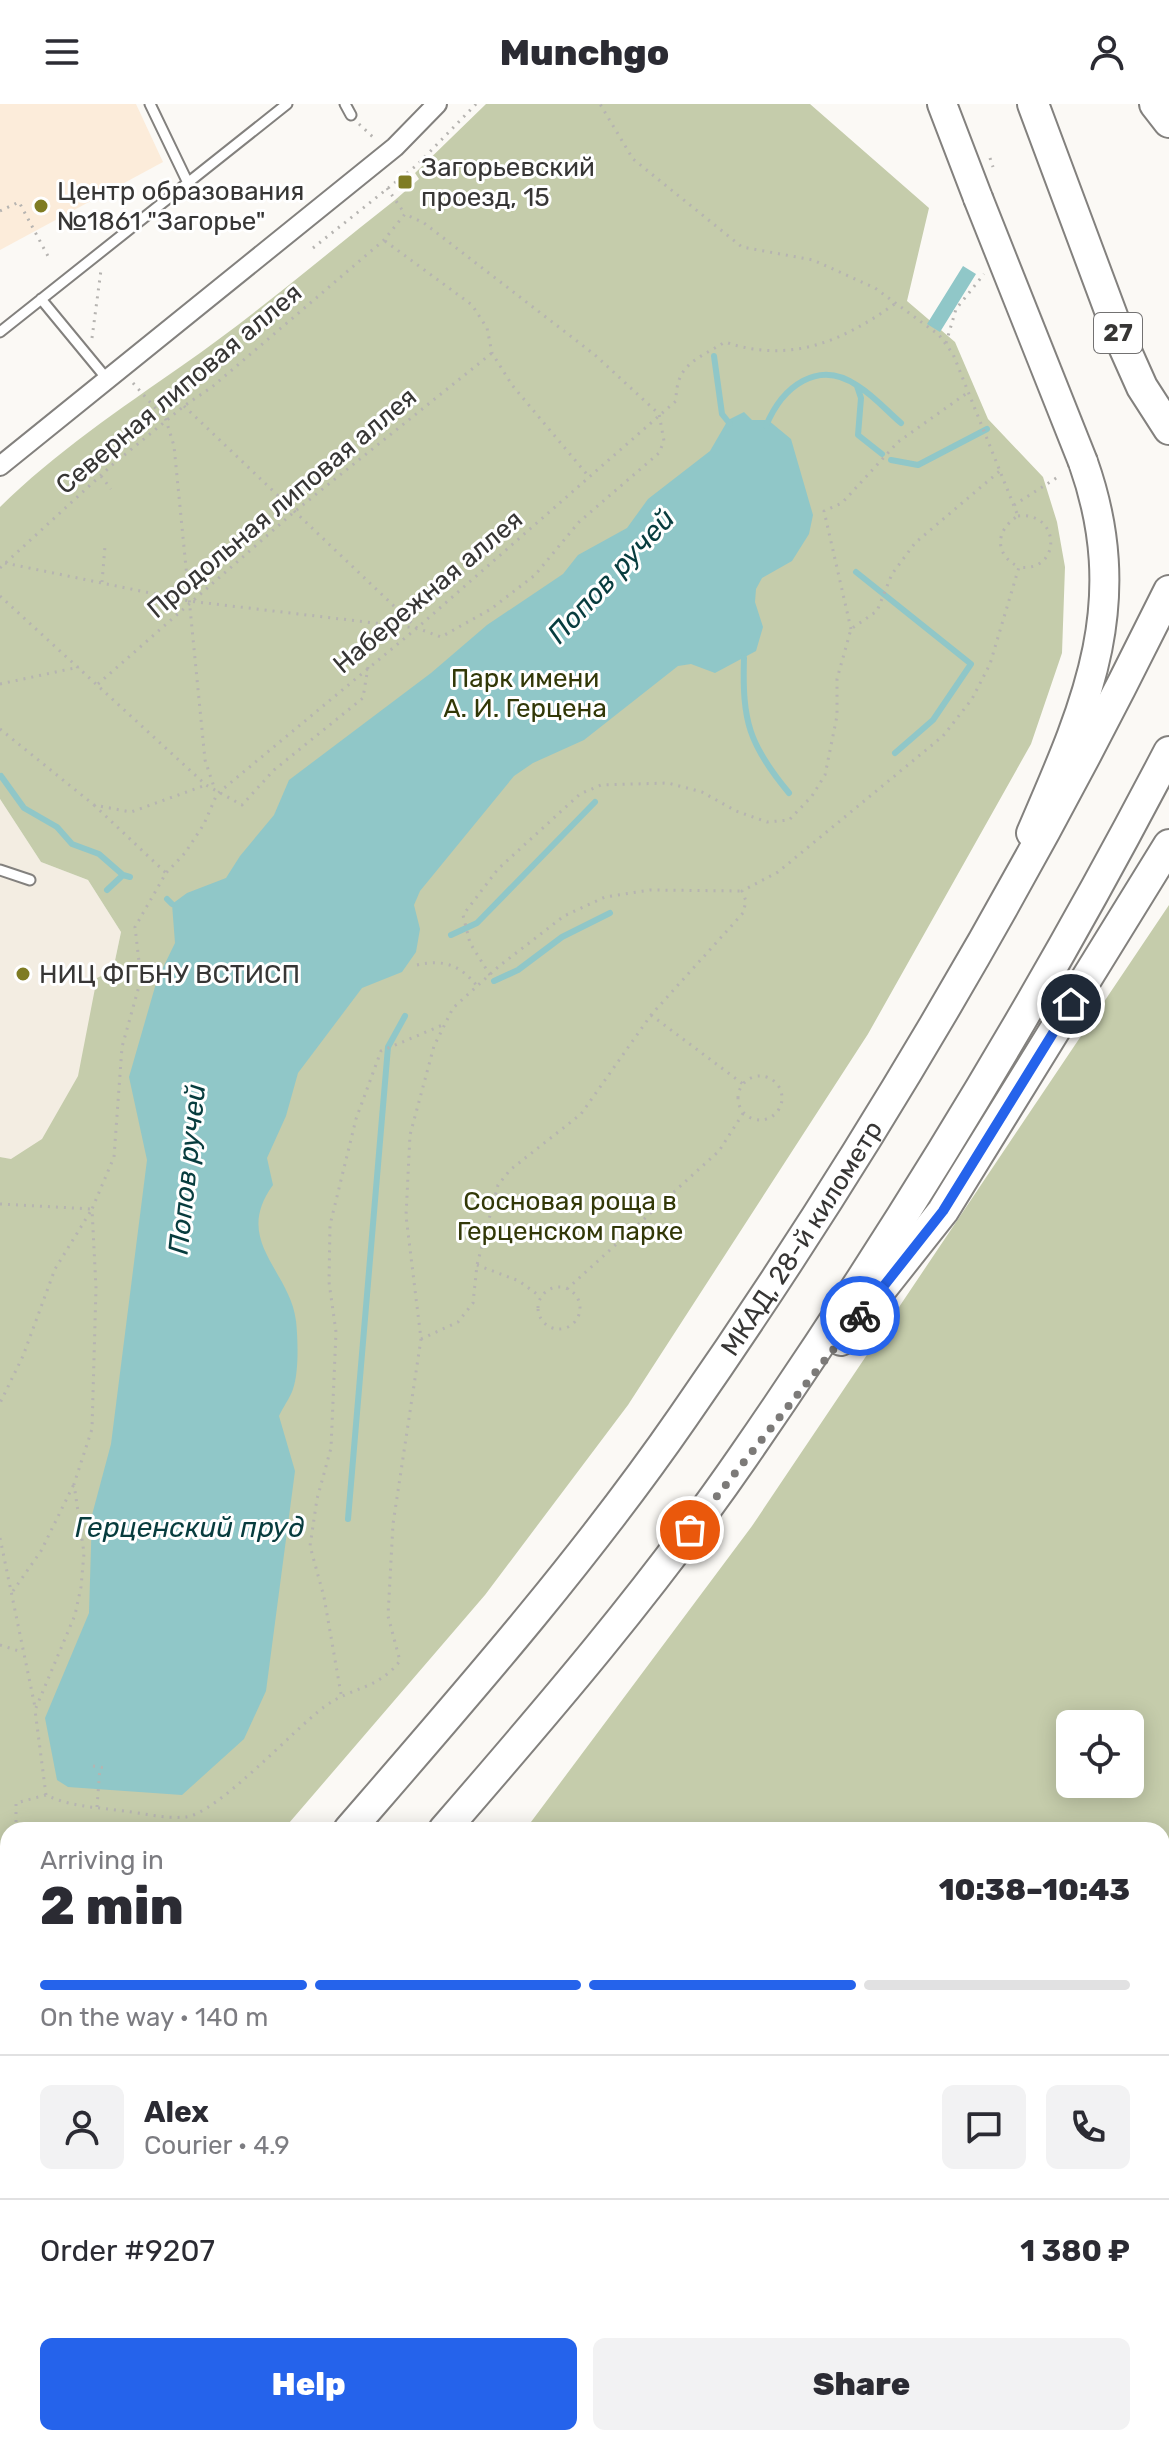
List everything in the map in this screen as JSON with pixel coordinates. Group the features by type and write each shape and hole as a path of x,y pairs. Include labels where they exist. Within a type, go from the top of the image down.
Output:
{"highway":[{"name":"27","path":"1033,104 1126,352 1142,387 1169,429"},
{"path":"1155,104 1169,122"},
{"path":"1133,664 1169,569"},
{"name":"МКАД, 28-й километр","path":"356,1822 541,1605 683,1418 886,1107 978,953 1169,591"},
{"path":"671,1555 742,1459 976,1098 1055,964 1169,752"},
{"path":"451,1822 598,1650 943,1211 1168,846"}],"main road":[{"path":"942,104 1073,468 1095,495 1103,536 1106,610 1101,647 1033,830 978,953"}],"street":[{"path":"0,466 395,147 437,104"}],"lane":[{"path":"150,104 188,183"},
{"path":"0,332 287,104"},
{"path":"345,104 351,115"},
{"path":"41,299 107,379"},
{"path":"0,870 30,880"}],"path":[{"path":"313,248 417,165 476,104"},
{"path":"600,104 633,159 742,247 813,260 875,288 939,335 953,354 1018,516"},
{"path":"351,115 374,138"},
{"path":"4,563 189,601 417,628 441,637 491,609 535,575 579,522 623,488 659,453 664,441 659,414 595,355 424,223 405,214 387,188"},
{"path":"0,211 19,202 49,258"},
{"name":"Северная липовая аллея","path":"0,568 166,420 212,387 384,240 405,214"},
{"path":"384,240 472,305 487,328 492,353 512,385 590,478"},
{"path":"89,358 103,250"},
{"name":"Набережная аллея","path":"217,794 417,628 676,401 679,374 700,358 725,342 750,351 777,354 803,349 854,330 896,303"},
{"name":"Продольная липовая аллея","path":"98,684 294,512 492,353"},
{"path":"0,1403 23,1356 55,1269 92,1209 114,1157 122,1047 141,979 135,927 166,873 185,853 204,824 217,794 205,760 174,446 166,420 143,391 130,381"},
{"path":"490,975 470,943 463,915 498,869 580,794 601,785 668,783 702,792 736,811 767,822 789,820 812,796 825,775 837,716 837,679 851,629 824,511 842,503 898,442 967,393"},
{"path":"184,406 417,628"},
{"path":"1014,505 1073,468"},
{"path":"851,629 877,611 892,574 915,543 1001,470"},
{"path":"101,476 111,489"},
{"path":"1018,516 1032,516 1045,523 1053,541 1048,556 1040,564 1019,567 1002,554 1000,539 1008,523 1018,516"},
{"path":"102,583 105,546"},
{"path":"16,1822 16,1803 46,1795 66,1805 188,1817 212,1805 297,1727 341,1694 366,1689 387,1677 400,1661 388,1616 393,1524 421,1339 406,1216 410,1135 434,1046 453,1008 564,916 605,897 650,890 742,891 778,872 943,736 972,699 990,664 1019,567"},
{"path":"0,596 206,785 217,794 242,805 274,770 363,698 368,667"},
{"path":"0,684 79,667"},
{"path":"0,729 94,805 166,873"},
{"path":"94,805 131,812 206,785"},
{"path":"421,1339 458,1322 473,1303 477,1265 498,1185 510,1170 581,1114 651,1015 743,913 746,901 742,891"},
{"path":"417,965 451,964 461,968 477,986"},
{"path":"651,1015 743,1084"},
{"path":"341,1694 324,1597 310,1546 317,1499 331,1448 336,1332 329,1282 330,1225 356,1119 381,1051 445,1024"},
{"path":"759,1076 775,1081 783,1097 776,1114 768,1118 751,1117 744,1112 739,1098 743,1084 759,1076"},
{"path":"567,1289 719,1151 744,1112"},
{"path":"0,1204 92,1209"},
{"path":"13,1591 41,1551 74,1484 92,1429 96,1288 92,1209"},
{"path":"477,1265 519,1281 541,1298"},
{"path":"553,1289 567,1289 578,1298 581,1306 575,1323 559,1330 544,1323 538,1306 541,1298 553,1289"},
{"path":"35,1710 75,1615 81,1587 84,1553 74,1484"},
{"path":"0,1538 35,1710 46,1795"},
{"path":"0,1645 22,1652"},
{"path":"93,1766 105,1768"},
{"path":"97,1807 100,1767"}],"shaded area":[{"name":"Центр образования №1861 \"Загорье\"","path":"0,104 136,104 163,162 0,250"},
{"path":"0,799 41,862 88,880 121,932 70,1173 0,1157"}],"green space":[{"name":"Парк имени А. И. Герцена","path":"486,104 810,104 929,208 907,301 955,342 988,419 1043,477 1057,522 1065,567 1062,653 1031,744 868,1034 628,1405 485,1595 290,1822 0,1822 0,1157 11,1159 42,1139 78,1076 97,978 113,970 121,932 88,880 41,862 0,799 0,507 65,450 237,325 395,200 419,179 415,173"},
{"path":"1169,905 1169,1822 531,1822 752,1526"}],"water":[{"path":"963,266 976,274 940,332 927,324"},
{"name":"Герценский пруд","path":"744,412 752,420 768,420 791,439 813,515 809,534 792,561 762,578 756,589 755,602 763,627 756,651 715,673 691,664 678,666 584,740 533,763 514,776 420,891 414,905 420,929 416,952 402,972 362,988 298,1073 286,1116 267,1158 273,1185 262,1205 258,1223 267,1255 292,1303 296,1321 298,1355 295,1382 279,1416 295,1471 266,1691 244,1739 182,1795 68,1787 57,1780 45,1718 89,1613 92,1515 111,1444 147,1160 129,1077 157,980 175,943 172,904 187,893 226,878 274,815 289,780 431,673 487,625 563,574 578,555 627,528 648,499 710,451 728,420"}],"waterway":[{"path":"714,356 722,414 730,424"},
{"name":"Попов ручей","path":"766,426 782,399 792,389 816,376 829,375 858,386 901,423"},
{"path":"857,386 861,398 858,435 882,454"},
{"path":"891,460 918,465 987,429"},
{"path":"856,572 971,664 933,720 895,753"},
{"path":"744,658 745,699 751,731 765,761 789,793"},
{"path":"1,776 24,808 57,827 72,844 99,854 123,875"},
{"path":"451,935 477,923 595,802"},
{"path":"107,890 123,875 130,877"},
{"path":"167,899 172,904"},
{"path":"494,981 518,970 562,937 610,913"},
{"path":"348,1519 388,1047 405,1016"}],"way so far":[{"path":"690,1530 860,1316"}],"place":[{"name":"Загорьевский проезд, 15","path":"405,182"},
{"name":"Центр образования №1861 \"Загорье\"","path":"41,206"},
{"name":"НИЦ ФГБНУ ВСТИСП","path":"23,974"}],"route":[{"path":"860,1316 943,1211 1071,1004"}],"park label":[{"name":"Сосновая роща в Герценском парке","path":"570,1216"}]}
